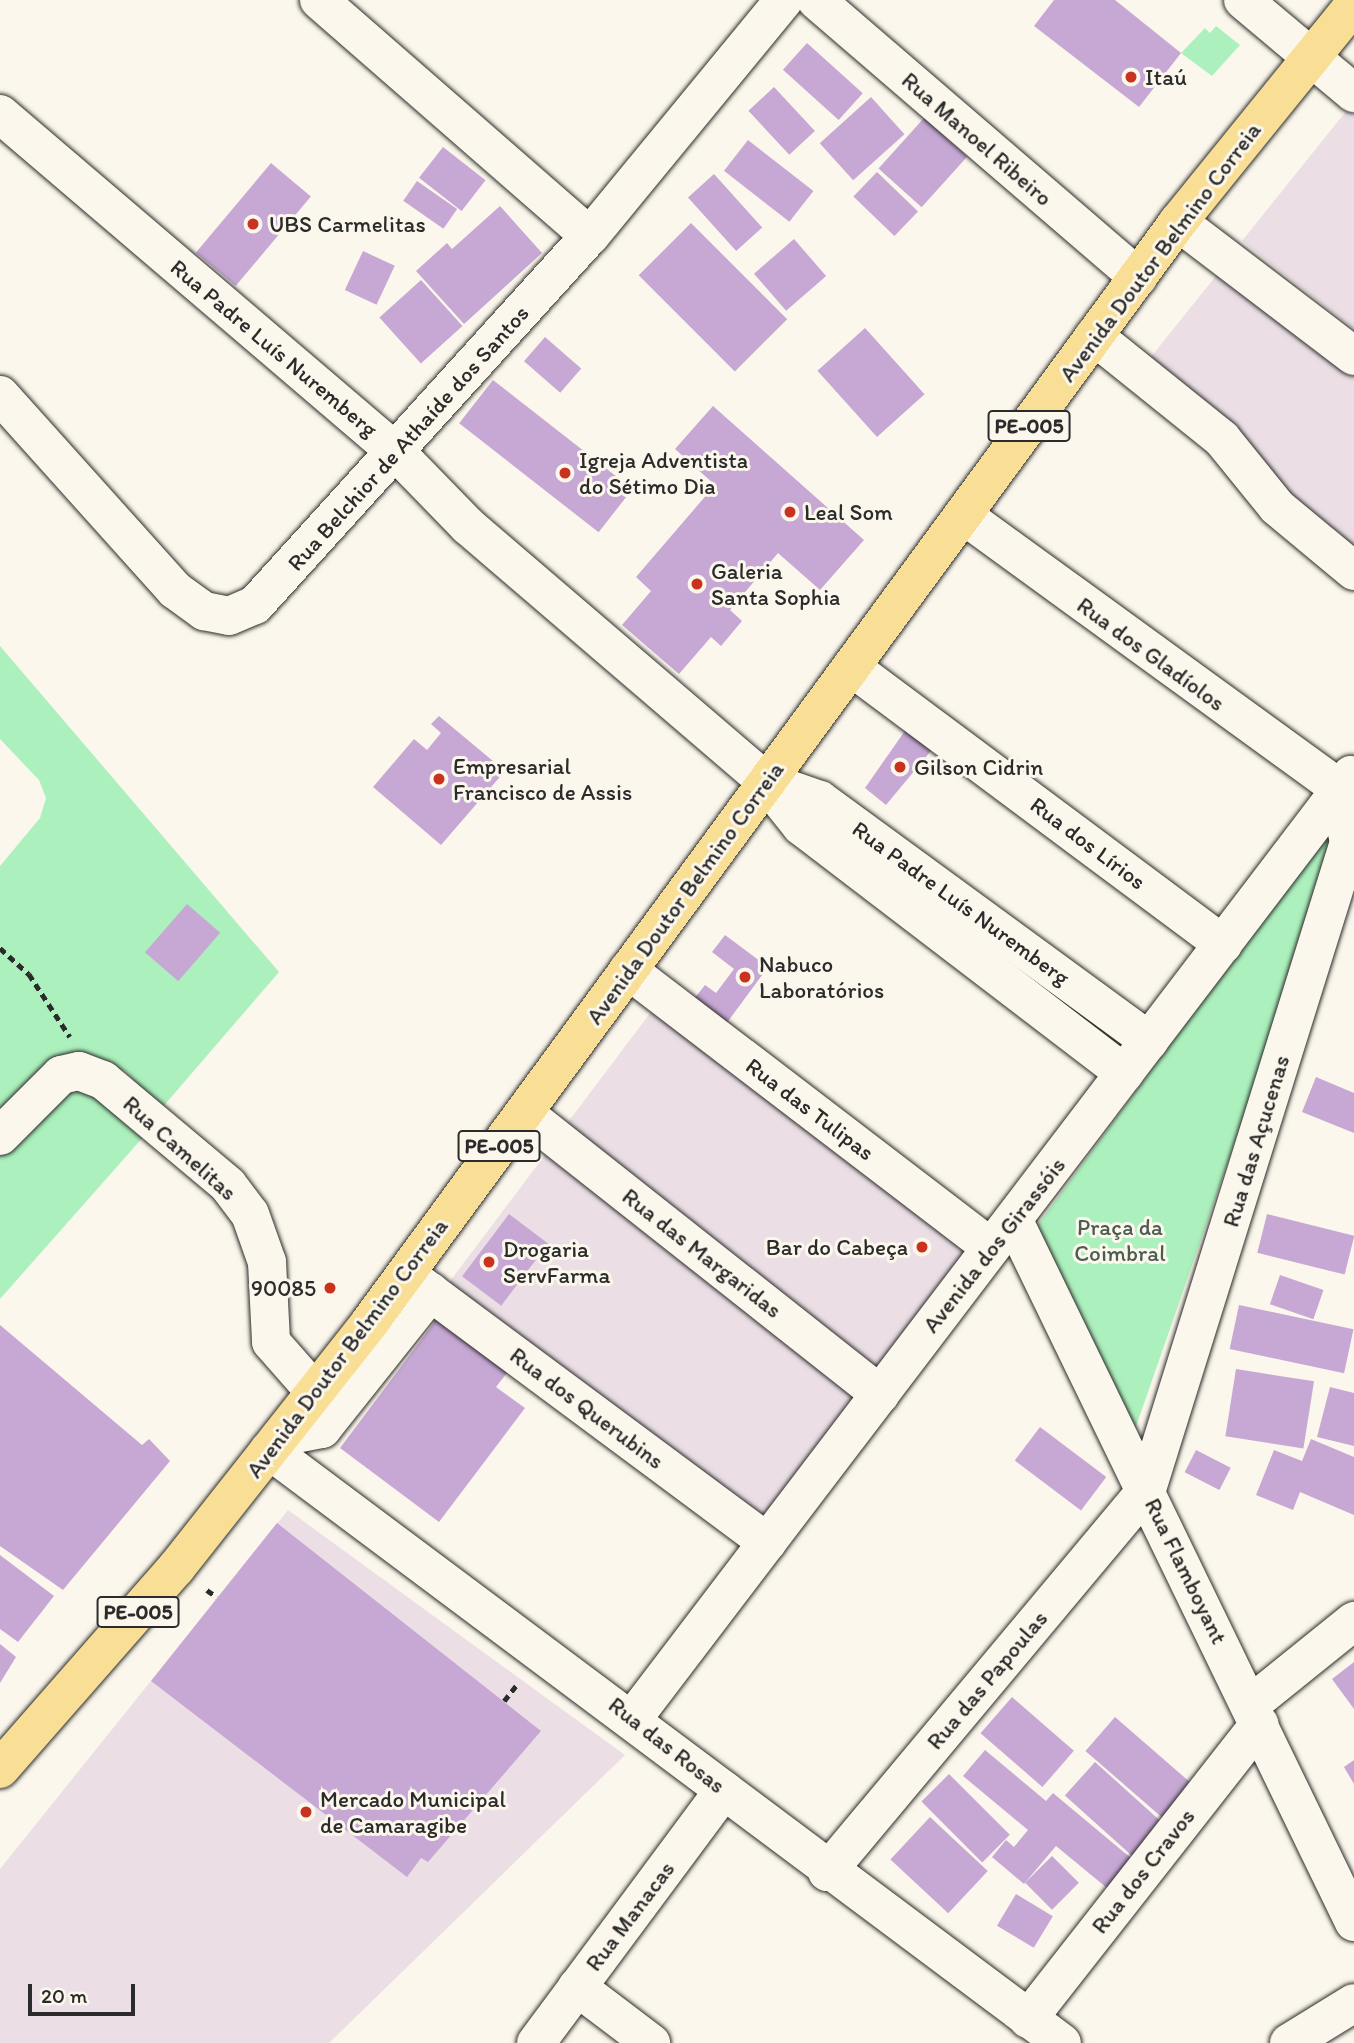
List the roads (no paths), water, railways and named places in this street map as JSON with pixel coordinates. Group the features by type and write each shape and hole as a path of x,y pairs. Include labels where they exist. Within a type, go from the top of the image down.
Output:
{"main road":[{"name":"Avenida Doutor Belmino Correia","path":"0,1769 275,1444 315,1392 418,1283 524,1113 765,781 1178,222 1354,5"}],"street":[{"path":"319,0 590,236"},
{"name":"Rua Belchior de Athaíde dos Santos","path":"0,395 175,590 204,611 229,616 256,605 397,453 590,236 784,0"},
{"name":"Rua Manoel Ribeiro","path":"816,0 1138,277"},
{"path":"1243,0 1354,93"},
{"name":"Rua Padre Luís Nuremberg","path":"0,114 397,453 468,526 765,781 801,826 1124,1073"},
{"path":"1178,222 1354,356"},
{"path":"1094,336 1222,439 1277,507 1354,571"},
{"name":"Rua dos Gladíolos","path":"963,515 1349,788"},
{"name":"Rua dos Lírios","path":"851,667 1223,944"},
{"name":"Rua Padre Luís Nuremberg","path":"765,781 820,800 1149,1041"},
{"name":"Avenida dos Girassóis","path":"634,1717 1223,944 1349,788"},
{"name":"Rua das Açucenas","path":"1147,1489 1349,842 1349,788"},
{"name":"Rua das Tulipas","path":"628,971 1003,1235"},
{"name":"Rua Camelitas","path":"0,1136 44,1086 79,1071 103,1080 228,1185 250,1214 267,1262 271,1342 315,1392"},
{"name":"Rua das Margaridas","path":"524,1113 880,1394"},
{"name":"Rua Flamboyant","path":"1003,1235 1147,1489 1354,1922"},
{"path":"275,1444 322,1429 418,1283"},
{"name":"Rua dos Querubins","path":"418,1283 768,1542"},
{"name":"Rua das Rosas","path":"275,1444 634,1717 827,1872 1062,2043"},
{"name":"Rua das Papoulas","path":"827,1872 1147,1489"},
{"name":"Rua dos Cravos","path":"1028,2019 1255,1715 1354,1621"},
{"name":"Rua Manacas","path":"536,2043 724,1790"},
{"path":"577,1987 651,2043"},
{"path":"1289,2043 1354,2003"}],"place":[{"name":"Itaú","path":"1131,77"},
{"name":"UBS Carmelitas","path":"253,224"},
{"name":"Igreja Adventista do Sétimo Dia","path":"565,473"},
{"name":"Leal Som","path":"790,512"},
{"name":"Galeria Santa Sophia","path":"697,584"},
{"name":"Gilson Cidrin","path":"900,767"},
{"name":"Empresarial Francisco de Assis","path":"439,779"},
{"name":"Nabuco Laboratórios","path":"745,977"},
{"name":"Bar do Cabeça","path":"922,1247"},
{"name":"Drogaria ServFarma","path":"489,1262"},
{"name":"90085","path":"330,1288"},
{"name":"Mercado Municipal de Camaragibe","path":"306,1812"}],"park label":[{"name":"Praça da Coimbral","path":"1120,1240"}]}
